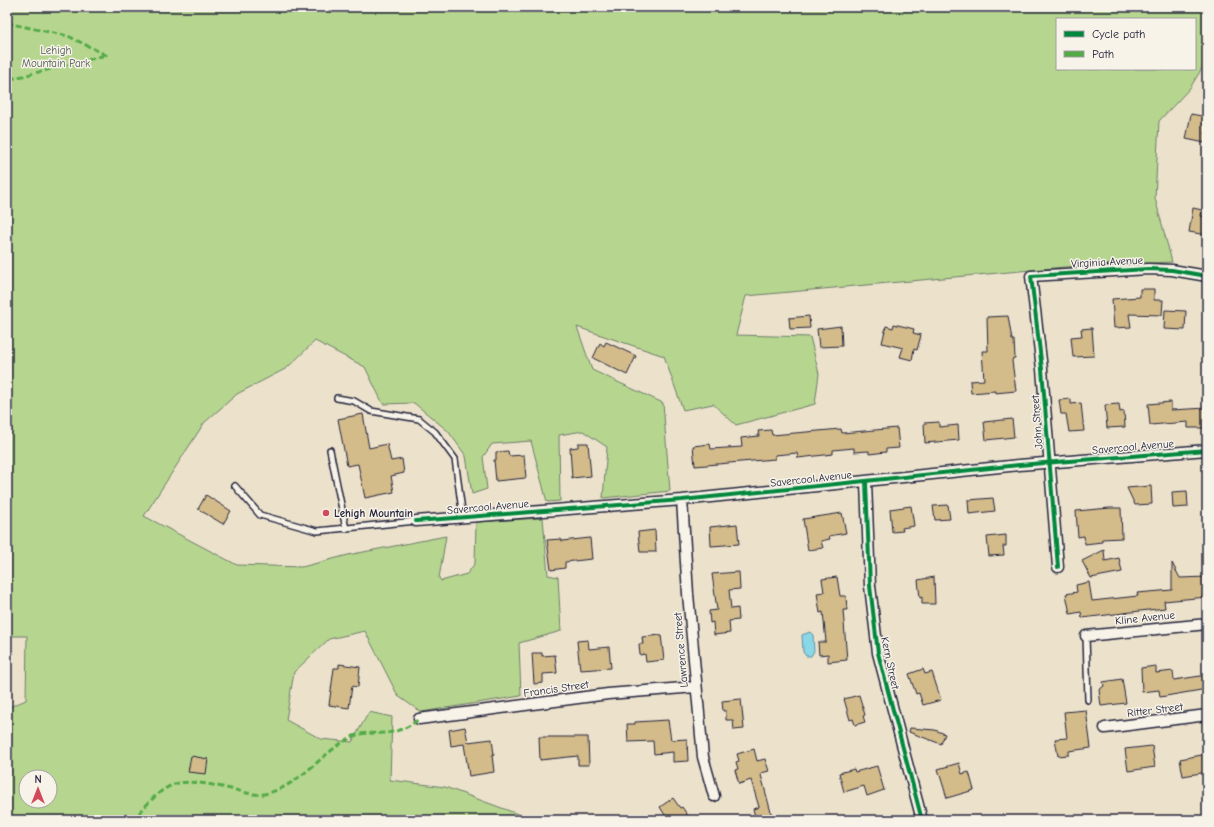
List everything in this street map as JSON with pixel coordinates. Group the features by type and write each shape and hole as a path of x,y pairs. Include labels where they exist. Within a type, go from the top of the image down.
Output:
{"street":[{"name":"Virginia Avenue","path":"1031,276 1148,269 1172,270 1207,276"},
{"name":"John Street","path":"1031,276 1042,369 1058,567"},
{"name":"Savercool Avenue","path":"416,521 682,500 1049,463 1207,450"},
{"name":"Kern Street","path":"866,482 870,586 878,653 922,820"},
{"name":"Lawrence Street","path":"682,500 696,687 703,757 714,796"},
{"name":"Kline Avenue","path":"1086,636 1207,624"},
{"name":"Francis Street","path":"419,720 608,694 696,687"},
{"name":"Ritter Street","path":"1105,728 1207,715"}],"lane":[{"path":"336,398 354,401 371,411 418,419 435,432 455,460 463,518"},
{"path":"330,450 346,529"},
{"path":"235,486 260,515 317,531 416,521"},
{"path":"1086,636 1088,700"}],"green space":[{"name":"Lehigh Mountain Park","path":"7,7 1207,7 1207,60 1190,88 1159,121 1155,198 1172,262 1064,267 746,296 736,335 810,337 819,374 815,404 736,425 713,404 683,410 664,356 577,327 592,370 663,403 670,491 603,498 607,447 583,431 559,435 560,501 547,502 531,441 492,444 483,457 487,489 472,494 466,456 448,431 414,403 383,404 365,367 315,341 287,368 237,394 204,423 144,516 237,565 302,567 348,555 446,536 439,578 441,581 467,574 475,563 476,522 543,518 548,575 558,577 561,631 519,643 521,696 421,712 398,696 365,631 329,639 294,672 286,720 321,739 352,742 369,712 392,717 390,780 445,787 534,820 7,820 7,708 26,700 27,636 7,636"}],"water":[{"path":"810,632 813,635 814,651 811,656 806,656 803,652 802,635"}],"building":[{"path":"1191,114 1207,117 1205,143 1186,139"},
{"path":"1193,208 1202,210 1201,216 1207,217 1207,235 1189,232"},
{"path":"1140,289 1154,289 1154,300 1163,300 1162,315 1129,314 1131,327 1114,328 1112,299 1140,297"},
{"path":"1165,310 1186,311 1185,330 1164,329"},
{"path":"809,316 810,328 790,329 789,318"},
{"path":"1008,316 1012,340 1014,340 1015,358 1013,358 1012,361 1016,391 971,393 970,381 984,380 982,351 988,351 987,317"},
{"path":"894,324 914,329 913,333 921,335 917,350 914,349 912,360 900,357 903,348 882,343 886,326 893,328"},
{"path":"841,326 842,346 819,347 817,329"},
{"path":"1092,328 1094,356 1073,357 1071,337 1082,336 1081,329"},
{"path":"606,342 636,356 627,375 593,358 600,343 604,346"},
{"path":"1071,399 1071,404 1081,403 1084,431 1069,432 1066,414 1061,414 1059,400"},
{"path":"1171,402 1171,410 1207,408 1207,428 1188,428 1188,422 1150,425 1148,404"},
{"path":"1119,404 1120,412 1124,411 1125,427 1107,428 1105,405"},
{"path":"363,414 369,448 387,444 391,461 402,459 404,473 391,476 394,492 365,498 358,464 347,466 338,419"},
{"path":"1012,419 1014,437 986,440 984,422"},
{"path":"939,422 939,427 958,425 959,440 925,443 924,423"},
{"path":"897,428 899,448 886,449 886,452 869,454 869,451 854,452 854,448 833,450 833,454 798,458 797,453 775,455 775,459 695,466 693,446 710,444 711,449 742,447 741,438 759,436 758,431 771,430 772,435 841,429 842,433"},
{"path":"578,443 588,443 591,476 572,478 570,448 578,447"},
{"path":"508,451 509,456 524,455 526,478 496,481 494,460 496,460 496,452"},
{"path":"1151,486 1152,504 1135,505 1127,488"},
{"path":"1187,491 1188,507 1173,508 1172,492"},
{"path":"206,495 231,511 223,524 198,509"},
{"path":"993,498 995,511 969,514 968,500"},
{"path":"948,505 950,519 935,520 933,506"},
{"path":"911,506 914,526 902,528 903,531 892,532 890,509"},
{"path":"1121,508 1122,538 1102,539 1102,542 1085,544 1084,536 1078,537 1076,511"},
{"path":"842,513 846,533 829,536 830,539 821,541 823,548 808,550 803,519"},
{"path":"737,524 739,544 711,546 710,527"},
{"path":"655,530 656,552 640,552 638,532"},
{"path":"1006,535 1006,546 1003,546 1004,555 989,556 987,537"},
{"path":"590,538 592,559 565,562 565,568 551,570 547,540 561,539 562,541"},
{"path":"1104,550 1105,561 1119,558 1122,572 1091,578 1082,561"},
{"path":"1172,563 1180,578 1207,577 1207,597 1164,601 1165,608 1082,618 1081,612 1070,614 1066,594 1077,592 1076,585 1089,582 1092,601 1138,596 1137,593 1172,590"},
{"path":"739,572 740,589 729,590 731,609 738,608 739,620 729,621 730,633 714,635 713,622 710,623 709,611 717,610 712,574"},
{"path":"837,577 840,596 846,596 847,610 843,610 847,660 828,662 828,654 819,655 818,642 826,642 823,612 820,613 817,593 824,592 822,579"},
{"path":"934,577 935,604 922,604 918,580"},
{"path":"661,635 664,660 646,662 645,654 640,655 639,644 643,644 642,637"},
{"path":"588,640 589,649 609,647 611,668 580,670 577,641"},
{"path":"532,653 542,653 542,656 555,655 557,673 543,674 543,683 534,684"},
{"path":"339,664 360,667 358,687 352,686 349,708 329,705 334,668 339,668"},
{"path":"1156,666 1156,673 1173,671 1174,680 1207,675 1207,689 1160,697 1159,690 1142,692 1141,668"},
{"path":"923,669 925,674 932,672 941,700 923,705 919,693 916,694 909,674"},
{"path":"1122,679 1126,703 1101,706 1099,690 1104,686 1103,682"},
{"path":"859,695 865,715 863,716 865,722 855,725 853,719 850,720 844,699"},
{"path":"741,699 744,729 734,730 733,720 726,720 726,711 723,711 722,701"},
{"path":"1086,710 1091,748 1069,751 1069,755 1058,756 1055,739 1067,738 1064,712"},
{"path":"668,720 671,740 687,739 688,761 673,762 673,752 654,754 653,741 628,742 627,724 635,724 635,722"},
{"path":"465,727 468,742 492,739 494,772 469,776 464,744 451,746 449,730"},
{"path":"910,728 935,730 945,734 941,744 909,732"},
{"path":"539,737 588,737 589,765 578,765 578,756 540,760"},
{"path":"1152,746 1155,767 1128,771 1125,749"},
{"path":"754,749 757,761 765,759 769,771 761,773 761,775 773,820 756,820 753,809 759,807 751,780 739,784 735,770 738,769 736,762 739,761 737,754"},
{"path":"1207,754 1207,772 1183,776 1180,759"},
{"path":"191,756 208,759 206,774 188,772"},
{"path":"959,763 962,774 969,772 974,790 947,798 938,769"},
{"path":"877,766 884,790 867,796 864,786 844,792 839,773 854,769 855,772"},
{"path":"673,798 680,808 682,807 691,820 668,820 660,807"}],"marked path":[{"path":"7,9 19,7"},
{"path":"7,23 68,36 106,55 7,80"},
{"path":"133,820 156,795 166,788 176,784 186,782 198,783 251,794 264,794 277,790 288,785 339,745 354,736 359,734 395,732 407,727 419,719"}],"cycle path":[{"path":"1058,567 1042,369 1031,276 1148,269 1172,270 1207,276"},
{"path":"416,521 682,500 1019,465 1207,450"},
{"path":"866,482 870,586 878,653 922,820"}],"place":[{"name":"Lehigh Mountain","path":"326,513"}]}
